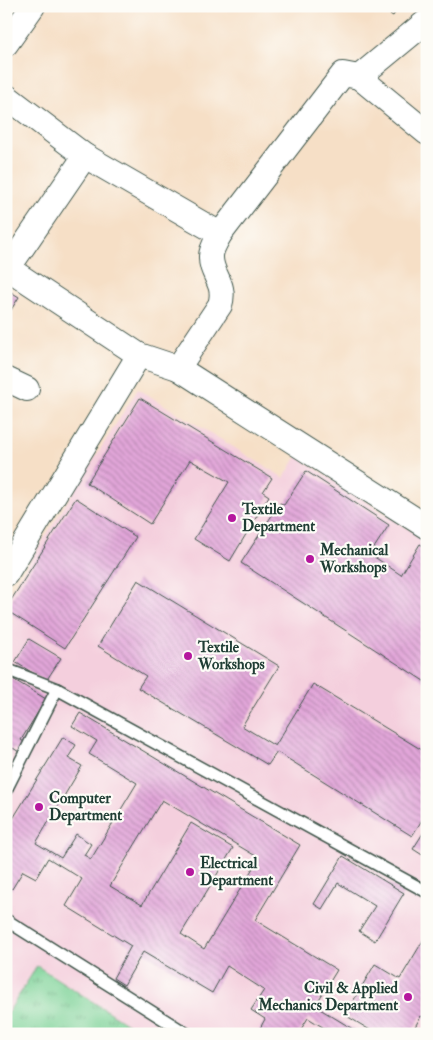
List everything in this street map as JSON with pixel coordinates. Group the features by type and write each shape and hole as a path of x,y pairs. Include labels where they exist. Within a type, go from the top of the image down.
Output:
{"street":[{"path":"6,44 33,6"},
{"path":"359,77 422,33"},
{"path":"178,368 222,299 223,294 218,277 212,266 210,254 220,234 343,74 359,77 427,133"},
{"path":"6,96 84,156 220,234"},
{"path":"84,156 8,267 139,355 178,368 427,527"},
{"path":"9,562 139,355"},
{"path":"6,379 27,389"}],"lane":[{"path":"6,669 57,689 427,892"},
{"path":"6,790 57,689"},
{"path":"6,920 187,1034"}],"shaded area":[{"path":"138,389 284,478 297,456 427,541 427,1034 6,1034 6,633 14,621 6,614 6,599"}],"green space":[{"path":"37,966 143,1034 6,1034 6,1016"}],"building":[{"path":"377,6 399,6 393,16"},
{"path":"406,6 427,6 427,18"},
{"path":"6,289 19,297 6,318"},
{"path":"140,398 272,478 263,492 269,496 230,561 194,539 229,482 190,460 150,524 87,483"},
{"name":"Mechanical Workshops","path":"306,471 389,525 370,554 401,575 420,544 427,548 427,683 241,563 280,503 284,505"},
{"path":"76,498 136,537 65,648 6,610 6,608"},
{"path":"138,580 279,666 242,726 275,746 313,684 427,753 427,812 412,836 277,752 268,765 138,688 146,676 98,646"},
{"path":"29,639 61,658 46,681 15,662"},
{"path":"6,675 46,699 21,740 24,742 19,752 13,748 6,760"},
{"path":"80,713 300,845 255,920 337,970 315,1006 361,1034 334,1034 308,1018 298,1034 257,1034 265,1019 251,1010 264,990 227,966 212,993 143,952 124,985 113,978 131,946 66,906 82,879 48,858 36,878 23,871 12,889 6,885 6,830 63,737 76,745 68,758 82,766 36,843 61,858 76,834 91,844 84,855 91,859 137,783 89,754 97,741 72,726","holes":["162,800 259,858 204,949 181,934 233,848 191,823 142,905 110,886"]},
{"path":"427,827 427,858 413,849"},
{"path":"343,856 404,893 375,941 359,931 375,906 338,883 322,909 314,904"},
{"name":"Civil & Applied Mechanics Department","path":"427,934 427,1019 421,1016 411,1034 366,1034 370,1030 345,1015 375,964 400,979"}],"place":[{"name":"Textile Department","path":"232,518"},
{"name":"Mechanical Workshops","path":"310,559"},
{"name":"Textile Workshops","path":"188,656"},
{"name":"Computer Department","path":"39,807"},
{"name":"Electrical Department","path":"190,872"},
{"name":"Civil & Applied Mechanics Department","path":"408,997"}]}
